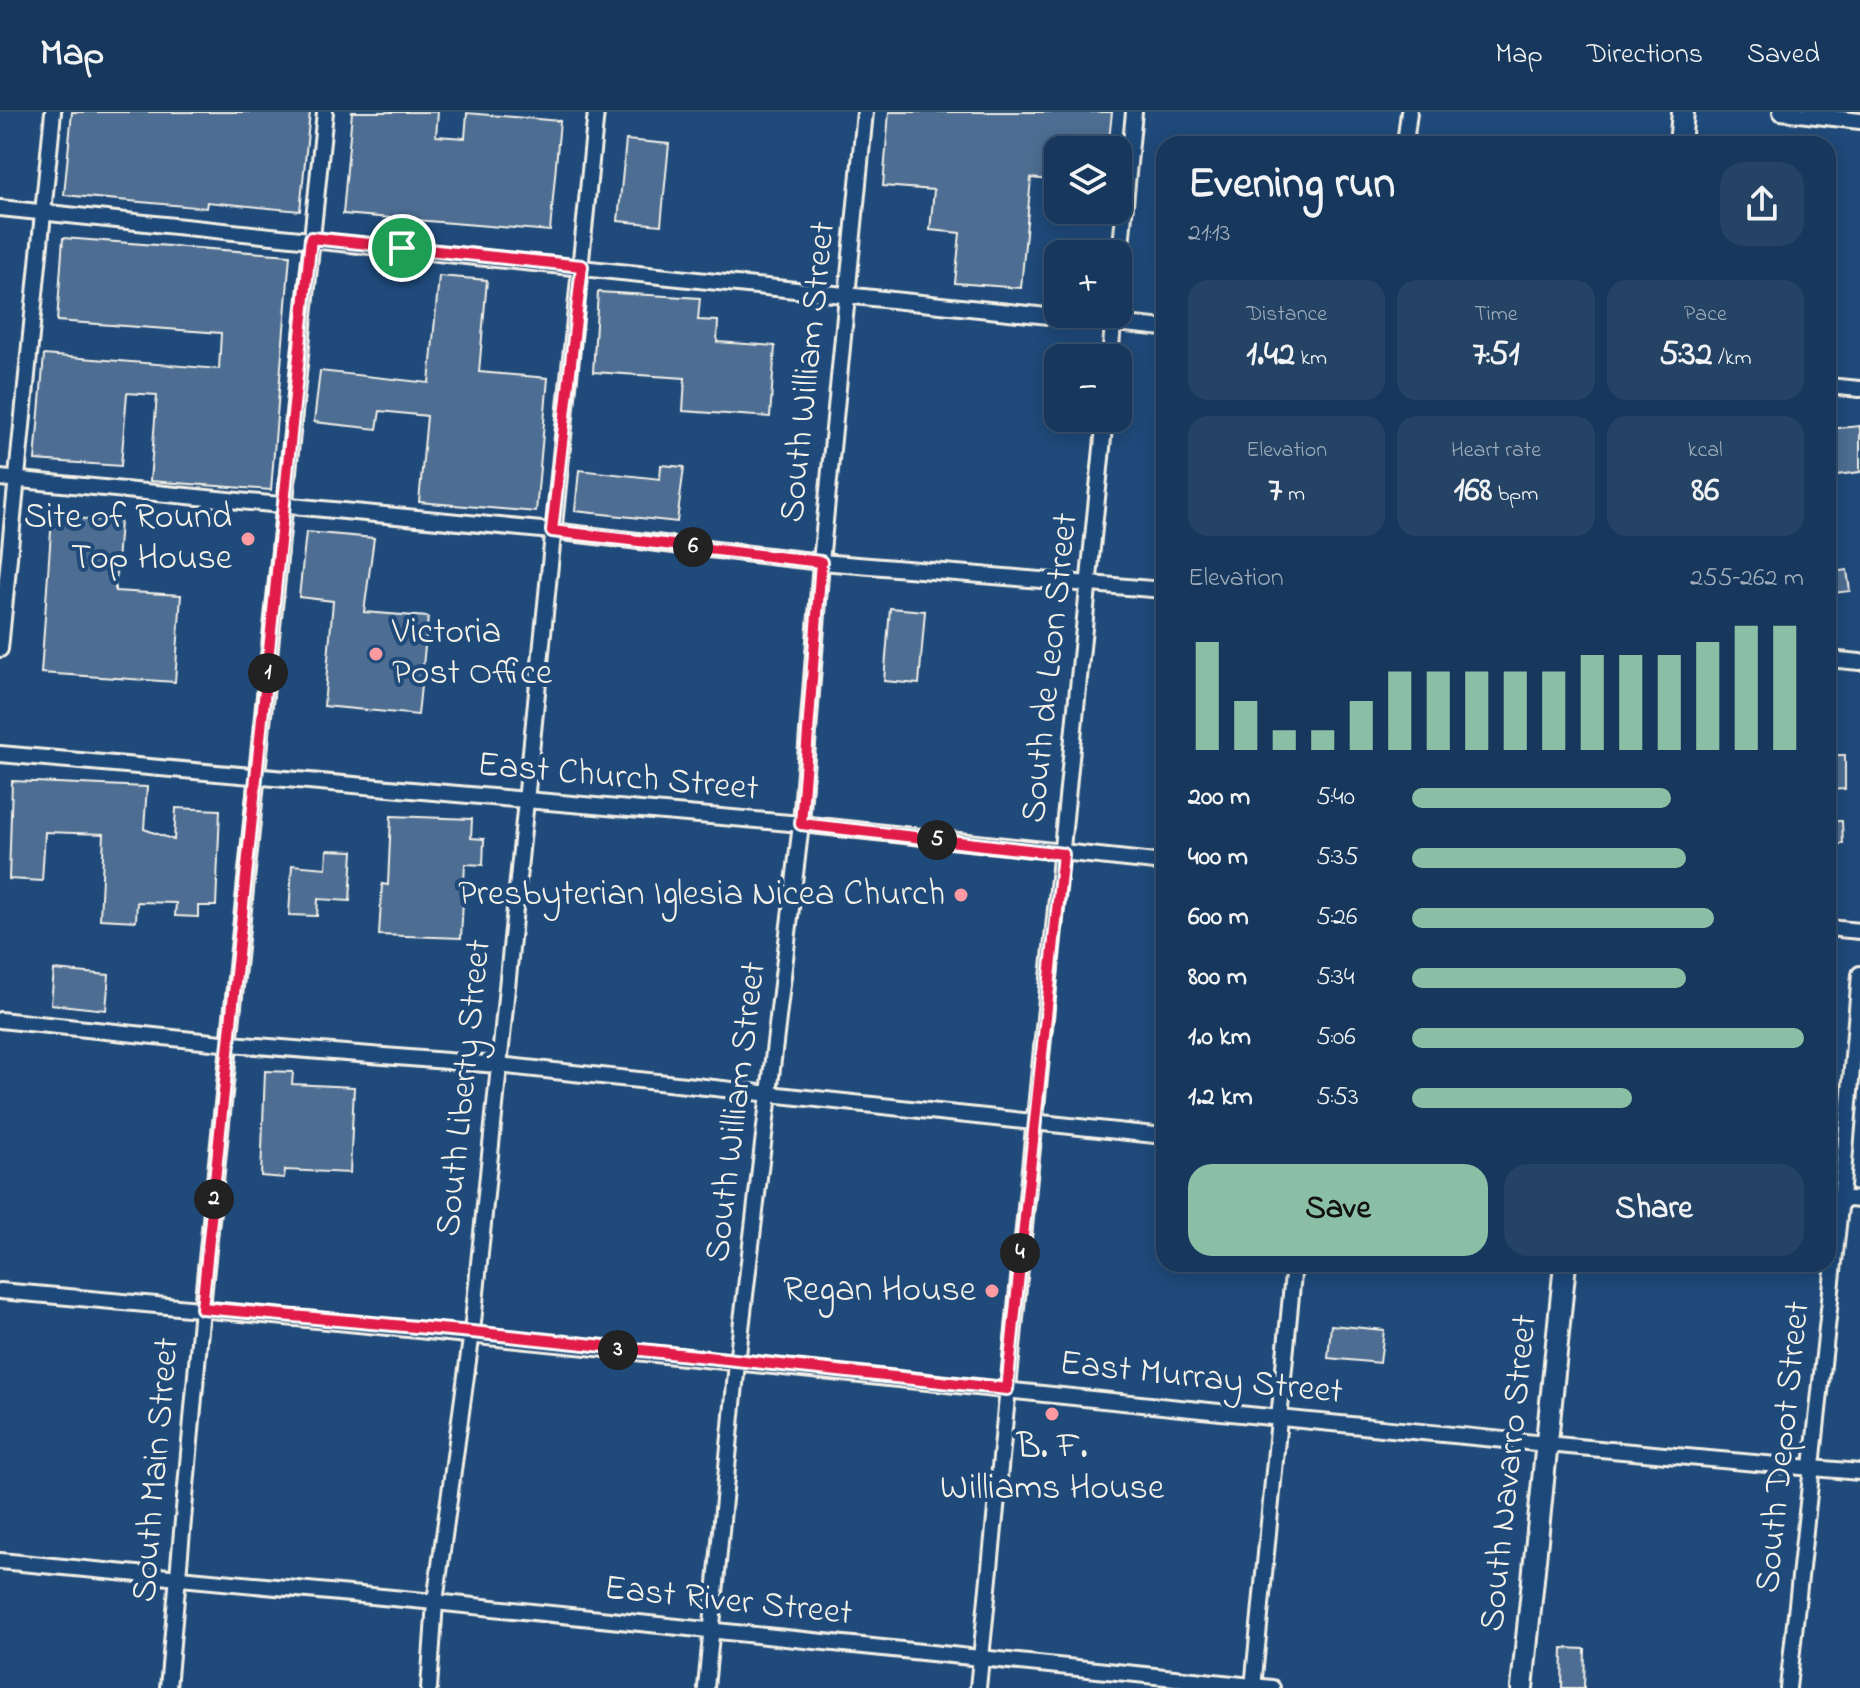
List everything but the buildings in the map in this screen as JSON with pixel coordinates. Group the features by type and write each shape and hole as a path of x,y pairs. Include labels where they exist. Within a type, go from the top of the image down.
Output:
{"street":[{"path":"0,649 53,112"},
{"name":"South Main Street","path":"168,1688 202,1308 325,112"},
{"name":"South Liberty Street","path":"429,1688 435,1602 472,1332 523,801 596,112"},
{"name":"South William Street","path":"706,1688 737,1363 801,824 821,562 865,112"},
{"path":"1122,240 1134,112"},
{"path":"1406,136 1409,112"},
{"path":"1681,136 1683,112"},
{"path":"1781,112 1860,121"},
{"path":"0,208 1044,312"},
{"path":"1132,322 1156,326"},
{"path":"1836,387 1860,389"},
{"name":"South de Leon Street","path":"978,1688 1032,1121 1063,854 1104,432"},
{"path":"0,478 552,531 821,562 1091,581 1156,589"},
{"path":"1836,660 1860,662"},
{"name":"East Church Street","path":"0,754 801,824 1156,862"},
{"path":"1836,929 1860,931"},
{"name":"South Depot Street","path":"1836,1189 1860,974"},
{"path":"0,1020 231,1044 498,1065 1156,1135"},
{"path":"1836,1198 1860,1200"},
{"path":"1253,1687 1293,1272"},
{"name":"South Navarro Street","path":"1522,1688 1564,1272"},
{"name":"South Depot Street","path":"1788,1688 1828,1272"},
{"name":"East Murray Street","path":"0,1291 472,1332 737,1363 1279,1418 1860,1472"},
{"name":"East River Street","path":"0,1561 435,1602 1272,1688"}],"place":[{"name":"Site of Round Top House","path":"248,539"},
{"name":"Victoria Post Office","path":"376,654"},
{"name":"Presbyterian Iglesia Nicea Church","path":"961,895"},
{"name":"Regan House","path":"992,1291"},
{"name":"B. F. Williams House","path":"1052,1414"}],"route":[{"path":"311,238 402,248 582,266 552,531 821,562 801,824 1063,854 1032,1121 1007,1389 737,1363 472,1332 202,1308 311,238"}]}
